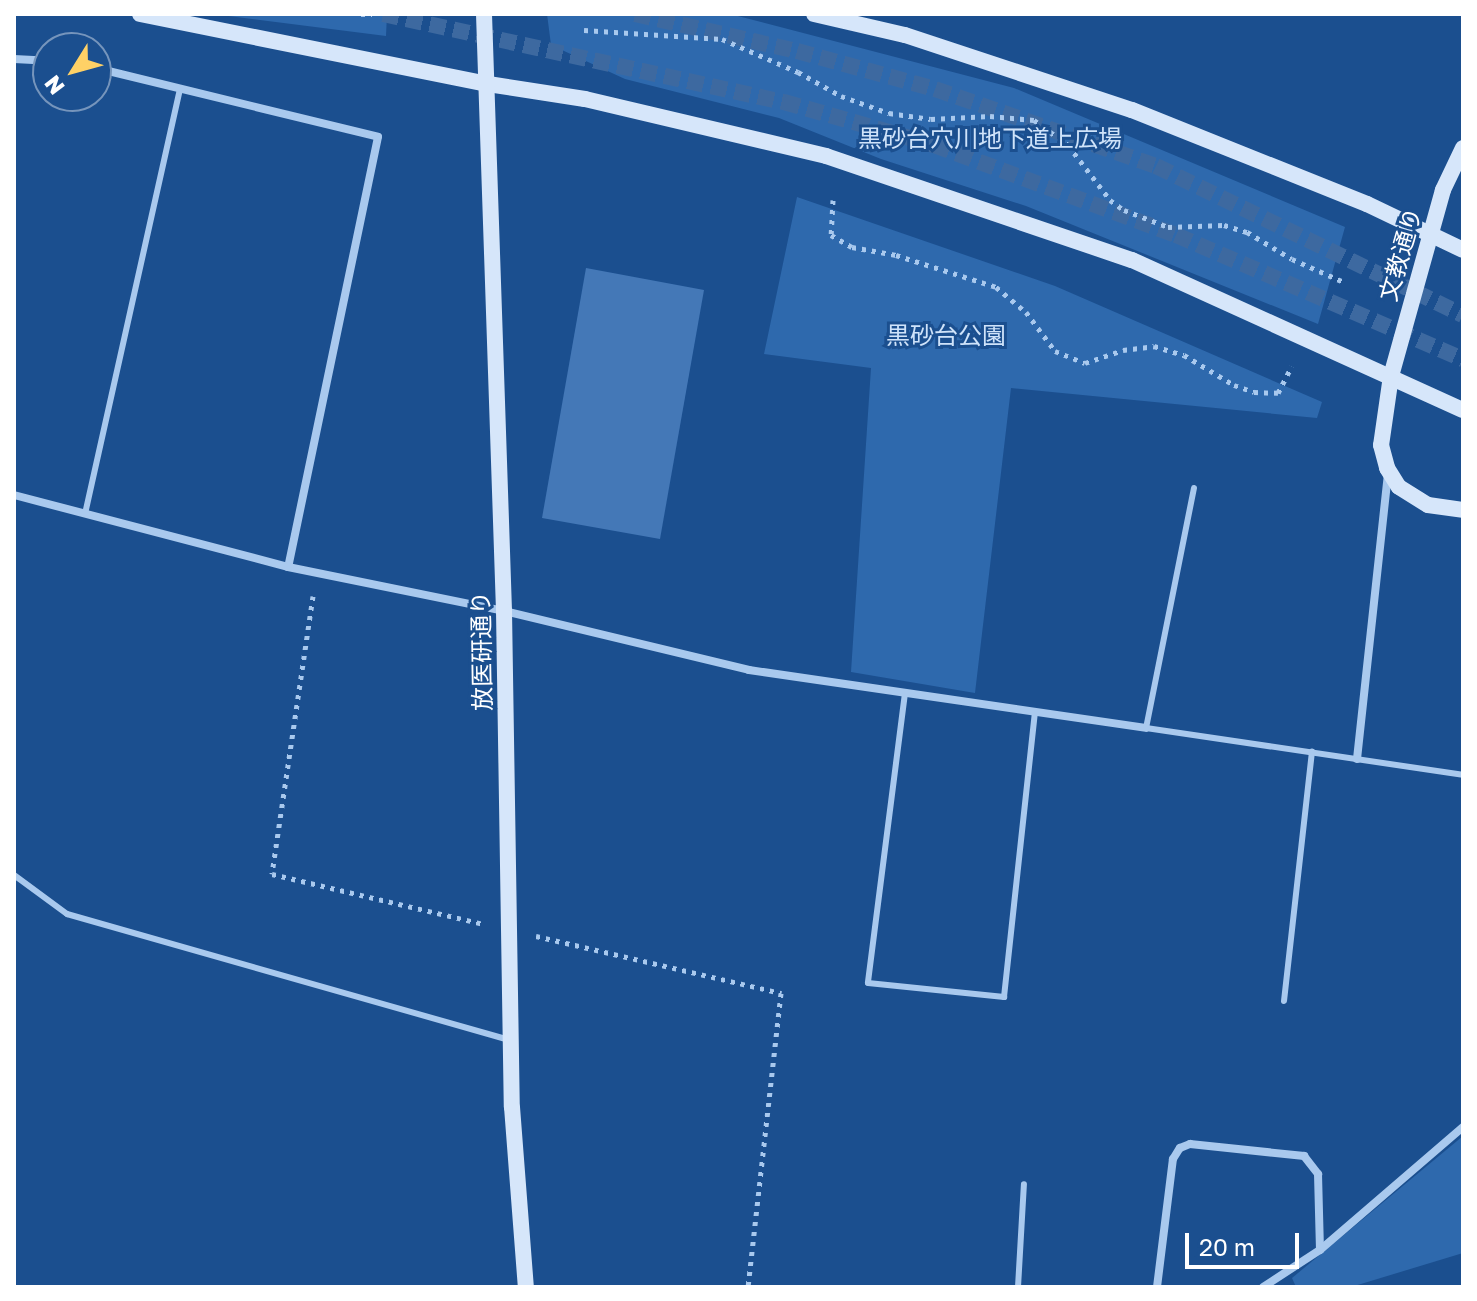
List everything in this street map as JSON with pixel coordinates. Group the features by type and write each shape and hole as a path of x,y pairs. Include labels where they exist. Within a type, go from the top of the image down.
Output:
{"street":[{"path":"140,14 488,84 585,99 826,156 1132,260 1463,410"},
{"name":"放医研通り","path":"484,14 504,611 513,1121 526,1287"},
{"path":"814,14 905,35 1132,110 1367,204 1463,250"},
{"path":"112,72 378,137 288,567"},
{"name":"文教通り","path":"1389,470 1381,445 1391,376 1443,190 1463,148"},
{"path":"1389,470 1399,487 1428,505 1463,510"},
{"path":"1357,759 1389,470"},
{"path":"14,495 288,567 504,611 749,670 1146,728"},
{"path":"1263,1287 1320,1250 1463,1127"},
{"path":"1157,1287 1173,1159 1180,1148 1190,1144 1304,1156 1318,1174 1320,1250"}],"lane":[{"path":"85,514 180,88"},
{"path":"1194,488 1146,728 1463,775"},
{"path":"905,693 868,983 1004,997 1035,712"},
{"path":"1284,1001 1312,752"},
{"path":"15,877 67,914 512,1041"},
{"path":"1018,1287 1024,1184"}],"path":[{"path":"361,14 372,14"},
{"path":"584,30 722,39 798,72 841,96 889,113 931,119 990,116 1034,120 1068,145 1110,200 1124,210 1168,227 1224,225 1247,232 1292,259 1344,282"},
{"path":"833,200 831,235 852,247 896,255 996,287 1026,312 1055,351 1085,363 1123,350 1154,346 1184,355 1234,385 1254,392 1278,393 1292,366"},
{"path":"317,573 272,874 781,993 748,1287"}],"green space":[{"path":"213,14 387,14 386,36"},
{"name":"黒砂台穴川地下道上広場","path":"547,14 730,14 1014,88 1345,227 1318,324 1026,206 881,159 779,118 625,79 551,45"},
{"name":"黒砂台公園","path":"797,197 1055,286 1322,402 1317,418 1011,388 975,693 851,672 871,368 764,354"},
{"path":"1463,1136 1463,1253 1351,1287 1296,1287 1292,1278"}],"building":[{"path":"586,268 704,290 660,539 542,518"}],"tunnel":[{"path":"383,14 784,102 934,145 1176,235 1463,359"},
{"path":"635,14 797,51 935,89 1156,166 1463,315"}]}
